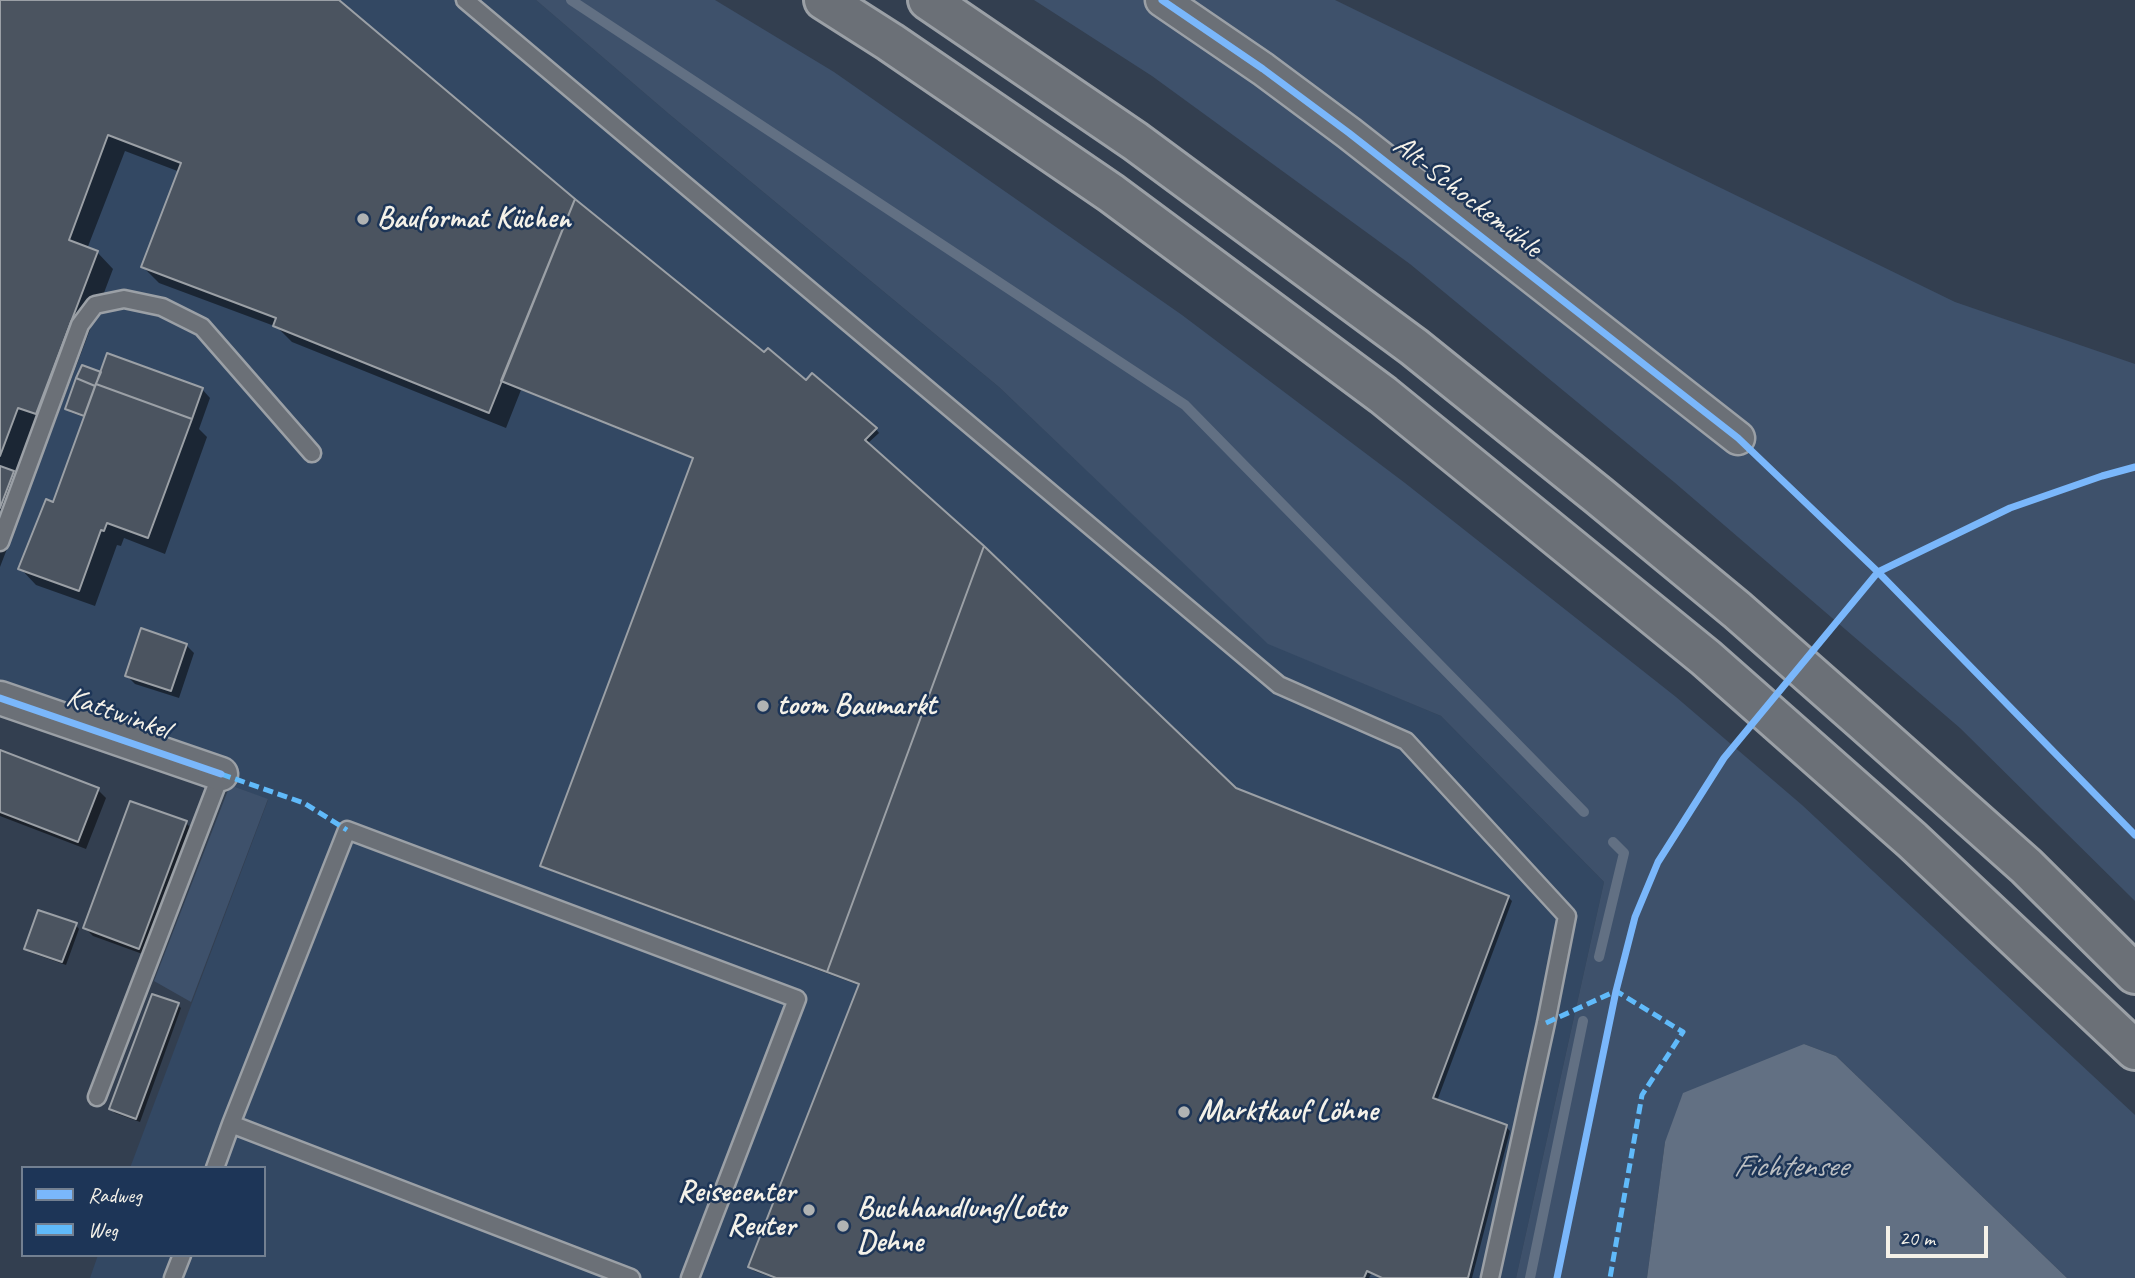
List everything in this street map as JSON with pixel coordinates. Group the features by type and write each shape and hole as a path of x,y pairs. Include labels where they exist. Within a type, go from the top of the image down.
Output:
{"highway":[{"path":"824,0 1122,201 1383,396 1567,543 1706,658 1832,768 2135,1051"},
{"path":"928,0 1135,141 1414,347 1737,610 2026,866 2135,974"}],"street":[{"name":"Alt-Schockemühle","path":"1162,0 1263,69 1349,133 1738,438"},
{"name":"Kattwinkel","path":"0,698 221,774"}],"lane":[{"path":"465,0 1279,685 1406,741 1567,916 1490,1278"},
{"path":"0,542 80,325 95,305 124,299 162,307 202,327 312,453"},
{"path":"97,1097 221,774"},
{"path":"216,1166 347,830 797,999 690,1278"},
{"path":"231,1125 631,1278"},
{"path":"173,1278 181,1257"}],"shaded area":[{"path":"0,0 536,0 669,114 999,387 1268,643 1441,716 1604,882 1516,1278 90,1278 97,1257 266,1257 266,1166 131,1166 268,800 0,692"},
{"path":"536,0 715,0 834,72 1182,315 1405,483 1676,697 1802,805 2135,1115 2135,1278 2067,1278 1836,1056 1804,1044 1665,1142 1647,1278 1516,1278 1604,882 1441,716 1268,644 999,387 669,114"},
{"path":"1034,0 1335,0 1955,302 2135,364 2135,901 1960,728 1674,482 1410,264 1152,76"},
{"path":"230,785 268,799 191,1002 154,981"}],"water":[{"name":"Fichtensee","path":"1804,1044 1836,1056 2067,1278 1647,1278 1665,1142 1683,1093"}],"building":[{"name":"Bauformat Küchen","path":"0,0 339,0 575,199 489,413 273,326 276,318 141,267 181,163 108,135 69,240 98,251 36,414 18,408 0,456"},
{"name":"toom Baumarkt","path":"575,199 764,352 768,348 806,380 812,373 877,428 865,440 984,546 827,972 540,866 693,458 501,381"},
{"path":"107,353 203,388 192,419 96,384"},
{"path":"82,365 101,372 95,386 76,378"},
{"path":"76,378 95,386 84,416 65,409"},
{"path":"96,384 192,419 148,538 107,523 104,531 101,530 79,591 18,569 46,499 53,502"},
{"path":"0,466 14,471 0,508"},
{"path":"984,546 1236,788 1509,896 1433,1098 1507,1125 1468,1278 1382,1278 1367,1271 1364,1278 776,1278 748,1267 859,984 827,972"},
{"path":"141,628 187,644 171,691 125,676"},
{"path":"0,750 99,788 78,842 0,812"},
{"path":"130,801 187,821 139,949 83,928"},
{"path":"38,910 77,923 62,962 24,949"},
{"path":"152,994 179,1003 136,1119 109,1109"}],"waterway":[{"path":"571,0 1185,405 1584,812"},
{"path":"1599,957 1624,853 1613,842"},
{"path":"1530,1278 1583,1021"}],"marked path":[{"path":"221,774 304,803 347,830"},
{"path":"1546,1023 1616,991 1683,1032 1642,1095 1610,1278"}],"cycle path":[{"path":"1162,0 1263,69 1349,133 1738,438 1878,572 2135,835"},
{"path":"1557,1278 1616,991 1635,917 1658,862 1724,758 1878,572 2010,508 2135,467"},
{"path":"0,698 221,774"}],"place":[{"name":"Bauformat Küchen","path":"363,219"},
{"name":"toom Baumarkt","path":"763,706"},
{"name":"Marktkauf Löhne","path":"1184,1112"},
{"name":"Reisecenter Reuter","path":"809,1210"},
{"name":"Buchhandlung/Lotto Dehne","path":"843,1226"}]}
